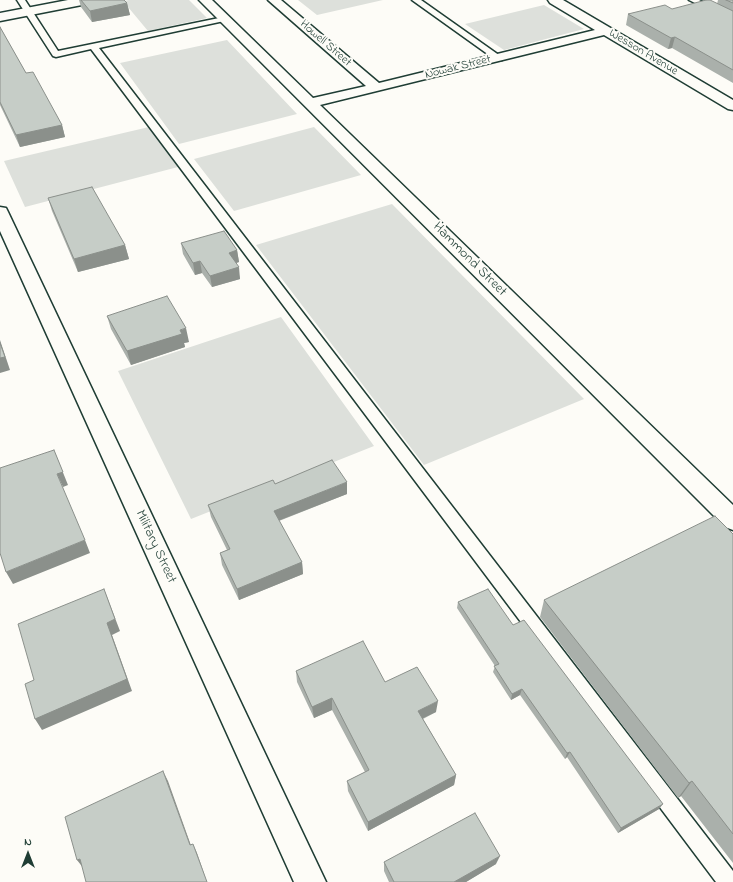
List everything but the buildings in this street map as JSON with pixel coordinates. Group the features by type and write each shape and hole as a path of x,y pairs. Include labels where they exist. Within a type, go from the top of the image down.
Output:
{"street":[{"path":"0,17 87,0"},
{"name":"Hammond Street","path":"205,0 733,520"},
{"name":"Howell Street","path":"274,0 376,88"},
{"name":"Wesson Avenue","path":"554,0 733,106"},
{"name":"Nowak Street","path":"309,103 376,88 605,31"},
{"name":"Military Street","path":"0,212 310,882"}],"lane":[{"path":"20,0 56,54 224,19"},
{"path":"416,0 499,58"},
{"path":"693,0 733,20"},
{"path":"94,46 729,882"}],"shaded area":[{"path":"189,0 207,18 148,31 123,1"},
{"path":"298,0 383,0 317,15"},
{"path":"544,5 584,29 504,50 465,24"},
{"path":"227,40 297,114 179,144 120,63"},
{"path":"149,127 178,167 25,207 4,161"},
{"path":"314,127 361,175 234,211 194,159"},
{"path":"392,204 584,399 424,465 256,245"},
{"path":"281,317 374,446 191,519 118,371"}]}
